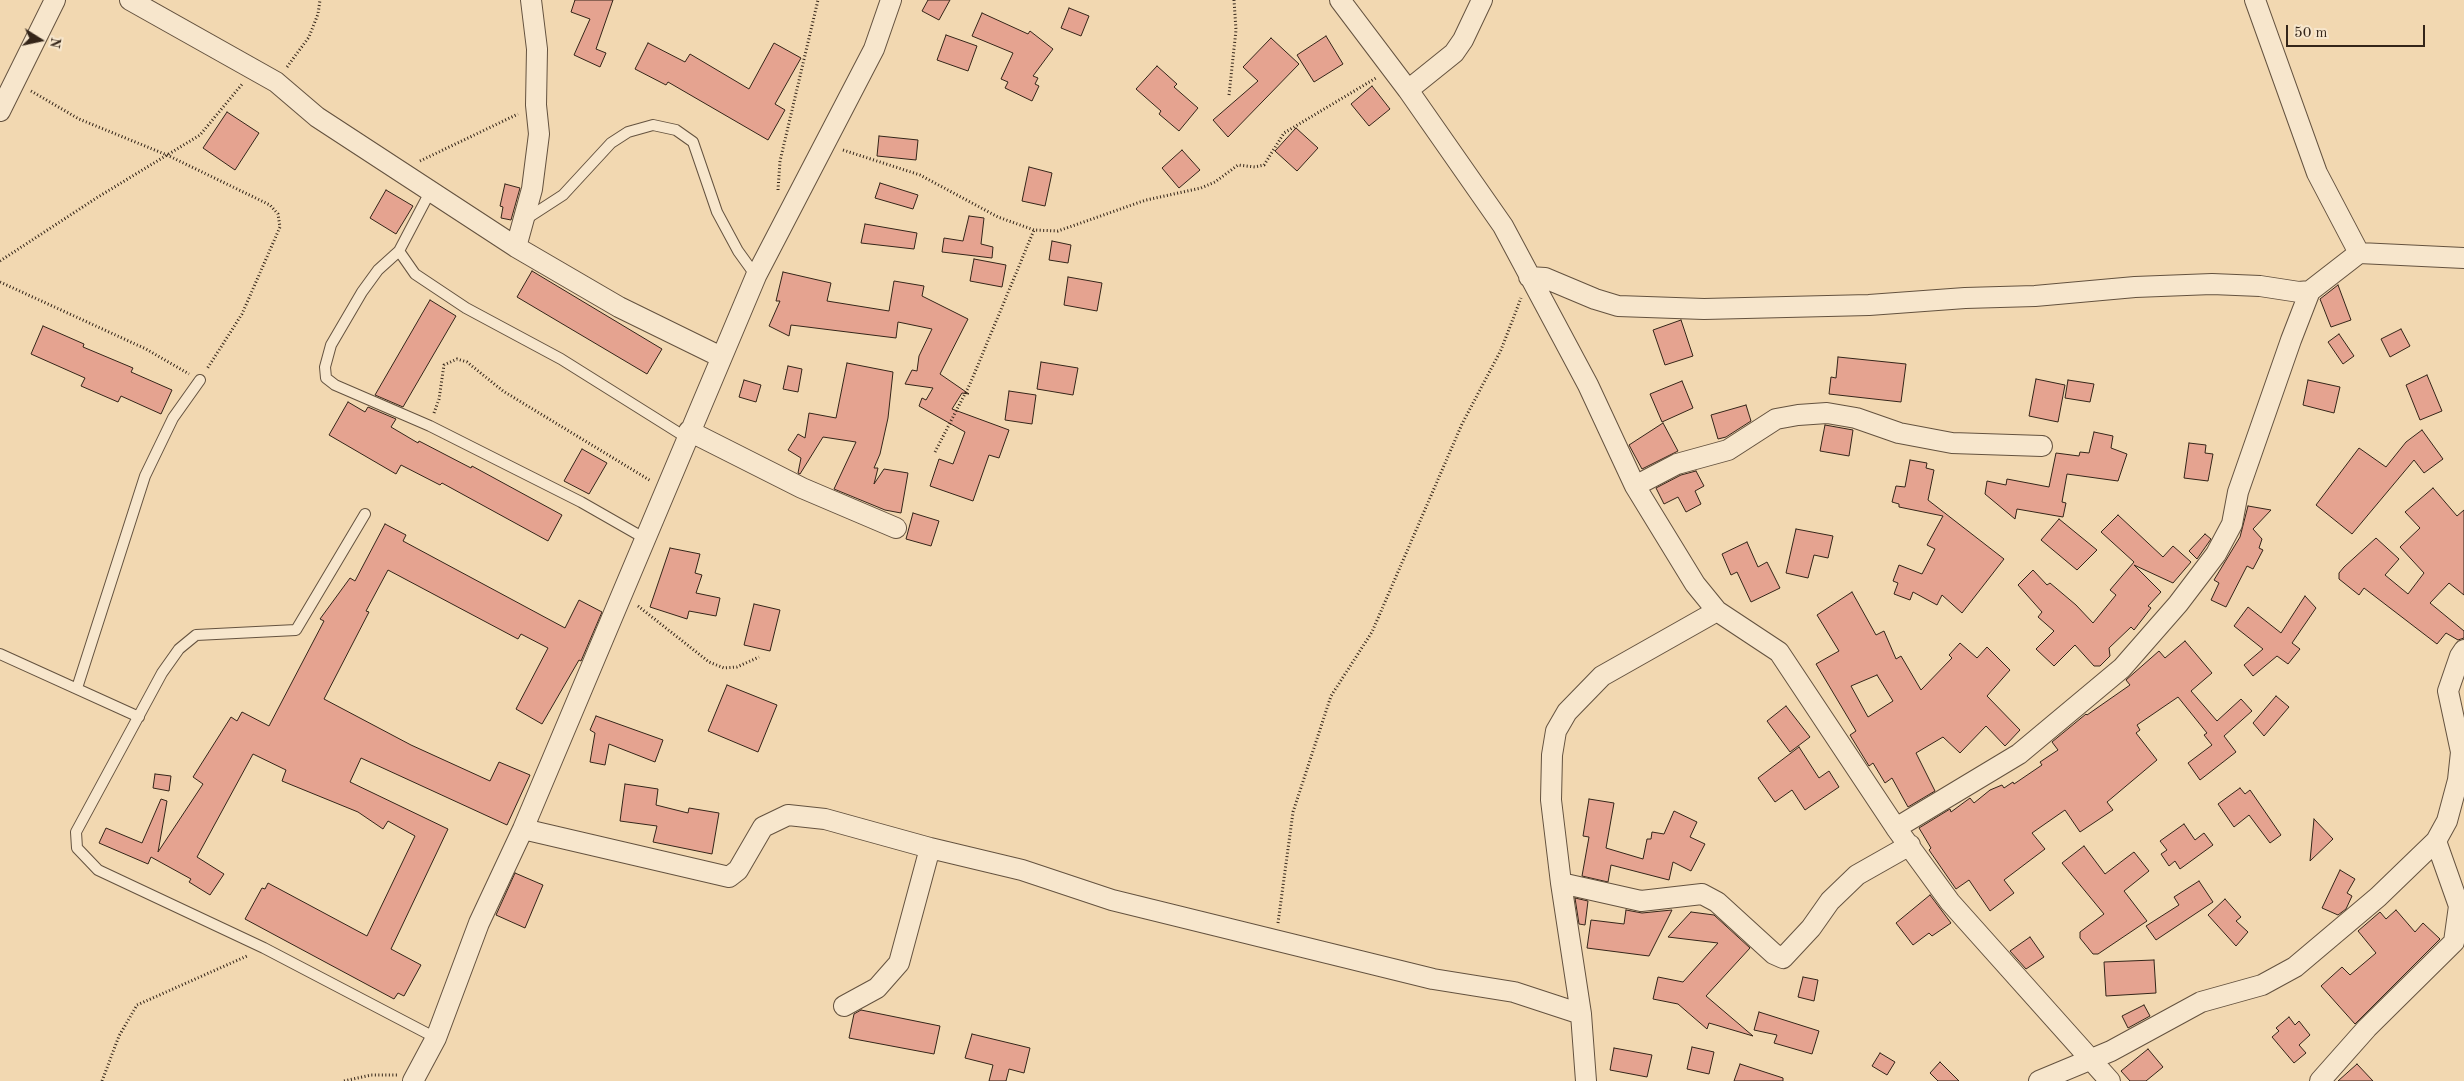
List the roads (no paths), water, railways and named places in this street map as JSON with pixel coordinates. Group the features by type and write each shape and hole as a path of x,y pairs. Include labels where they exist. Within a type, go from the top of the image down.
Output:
{"street":[{"path":"0,111 55,0"},
{"path":"130,0 276,82 317,117 516,247 619,307 721,357"},
{"path":"516,247 532,189 539,134 536,105 537,49 531,0"},
{"path":"414,1078 436,1038 479,924 523,829 756,276 874,49 891,0"},
{"path":"1340,0 1408,90 1503,226 1588,385 1635,486 1695,584 1717,611 1779,652 1896,828 1950,902 2110,1081"},
{"path":"1408,90 1454,53 1463,40 1482,0"},
{"path":"2255,0 2317,173 2359,253"},
{"path":"1896,828 2019,754 2115,674 2178,604 2216,554 2232,524 2238,492 2310,291 2359,253 2464,258"},
{"path":"1529,277 1545,278 1596,300 1618,306 1658,309 1869,305 1965,298 2035,296 2135,287 2212,284 2260,286 2299,292 2310,291"},
{"path":"1635,486 1677,464 1728,450 1776,419 1798,414 1826,413 1849,417 1900,433 1952,443 2042,446"},
{"path":"688,435 802,488 896,528"},
{"path":"1586,1081 1581,1014 1561,883 1552,800 1552,755 1556,731 1567,712 1602,676 1717,611"},
{"path":"2039,1081 2092,1060 2201,1002 2262,985 2295,967 2378,897 2436,841 2447,821 2458,780 2461,752 2448,691 2460,656 2464,650"},
{"path":"523,829 729,878 738,870 764,827 788,815 825,819 930,848 1022,870 1112,900 1433,979 1514,992 1581,1014"},
{"path":"2320,1081 2367,1028 2459,944 2459,906 2436,841"},
{"path":"1561,883 1641,901 1702,894 1717,902 1774,954 1783,958 1812,928 1830,900 1857,875 1910,845"},
{"path":"844,1006 877,988 899,963 930,848"}],"lane":[{"path":"524,220 563,195 611,143 628,132 653,125 676,130 693,142 717,212 738,251 756,276"},
{"path":"431,190 399,251 378,270 362,292 331,345 324,367 326,378 335,385 430,426 581,502 644,538"},
{"path":"399,251 415,274 466,308 560,359 688,435"},
{"path":"77,688 145,476 172,418 200,380"},
{"path":"365,514 296,630 196,635 178,649 162,673 76,832 77,848 98,870 264,948 436,1038"},
{"path":"0,654 139,717"}]}
